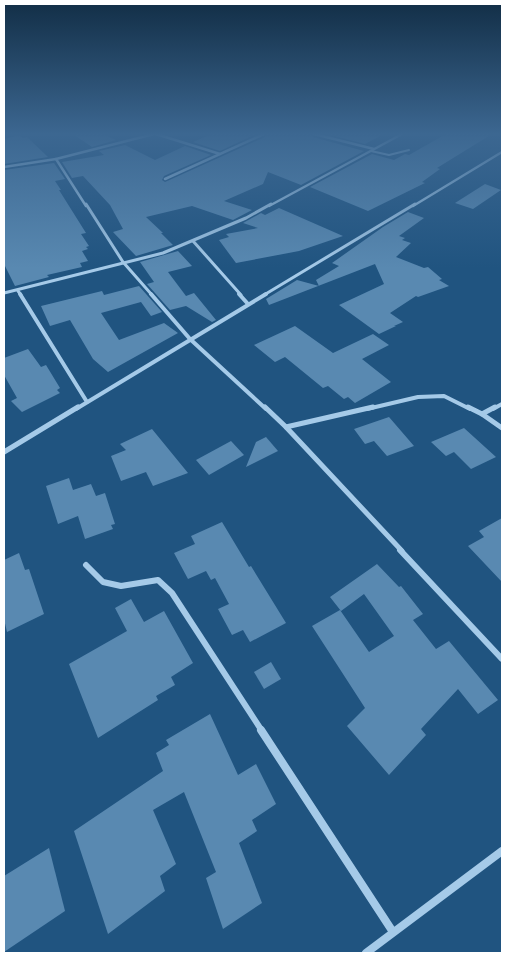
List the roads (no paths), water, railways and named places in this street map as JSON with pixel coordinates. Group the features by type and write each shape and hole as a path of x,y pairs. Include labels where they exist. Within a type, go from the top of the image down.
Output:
{"street":[{"path":"69,179 123,262 190,339 286,427 502,660"},
{"path":"4,293 163,253 246,218 319,179"},
{"path":"4,452 457,179"},
{"path":"193,241 248,304"},
{"path":"18,291 87,402"},
{"path":"286,427 418,397 444,396 482,414 502,428"},
{"path":"482,414 502,404"},
{"path":"86,564 103,582 121,586 158,580 172,593 393,932"},
{"path":"366,953 502,851"}]}
